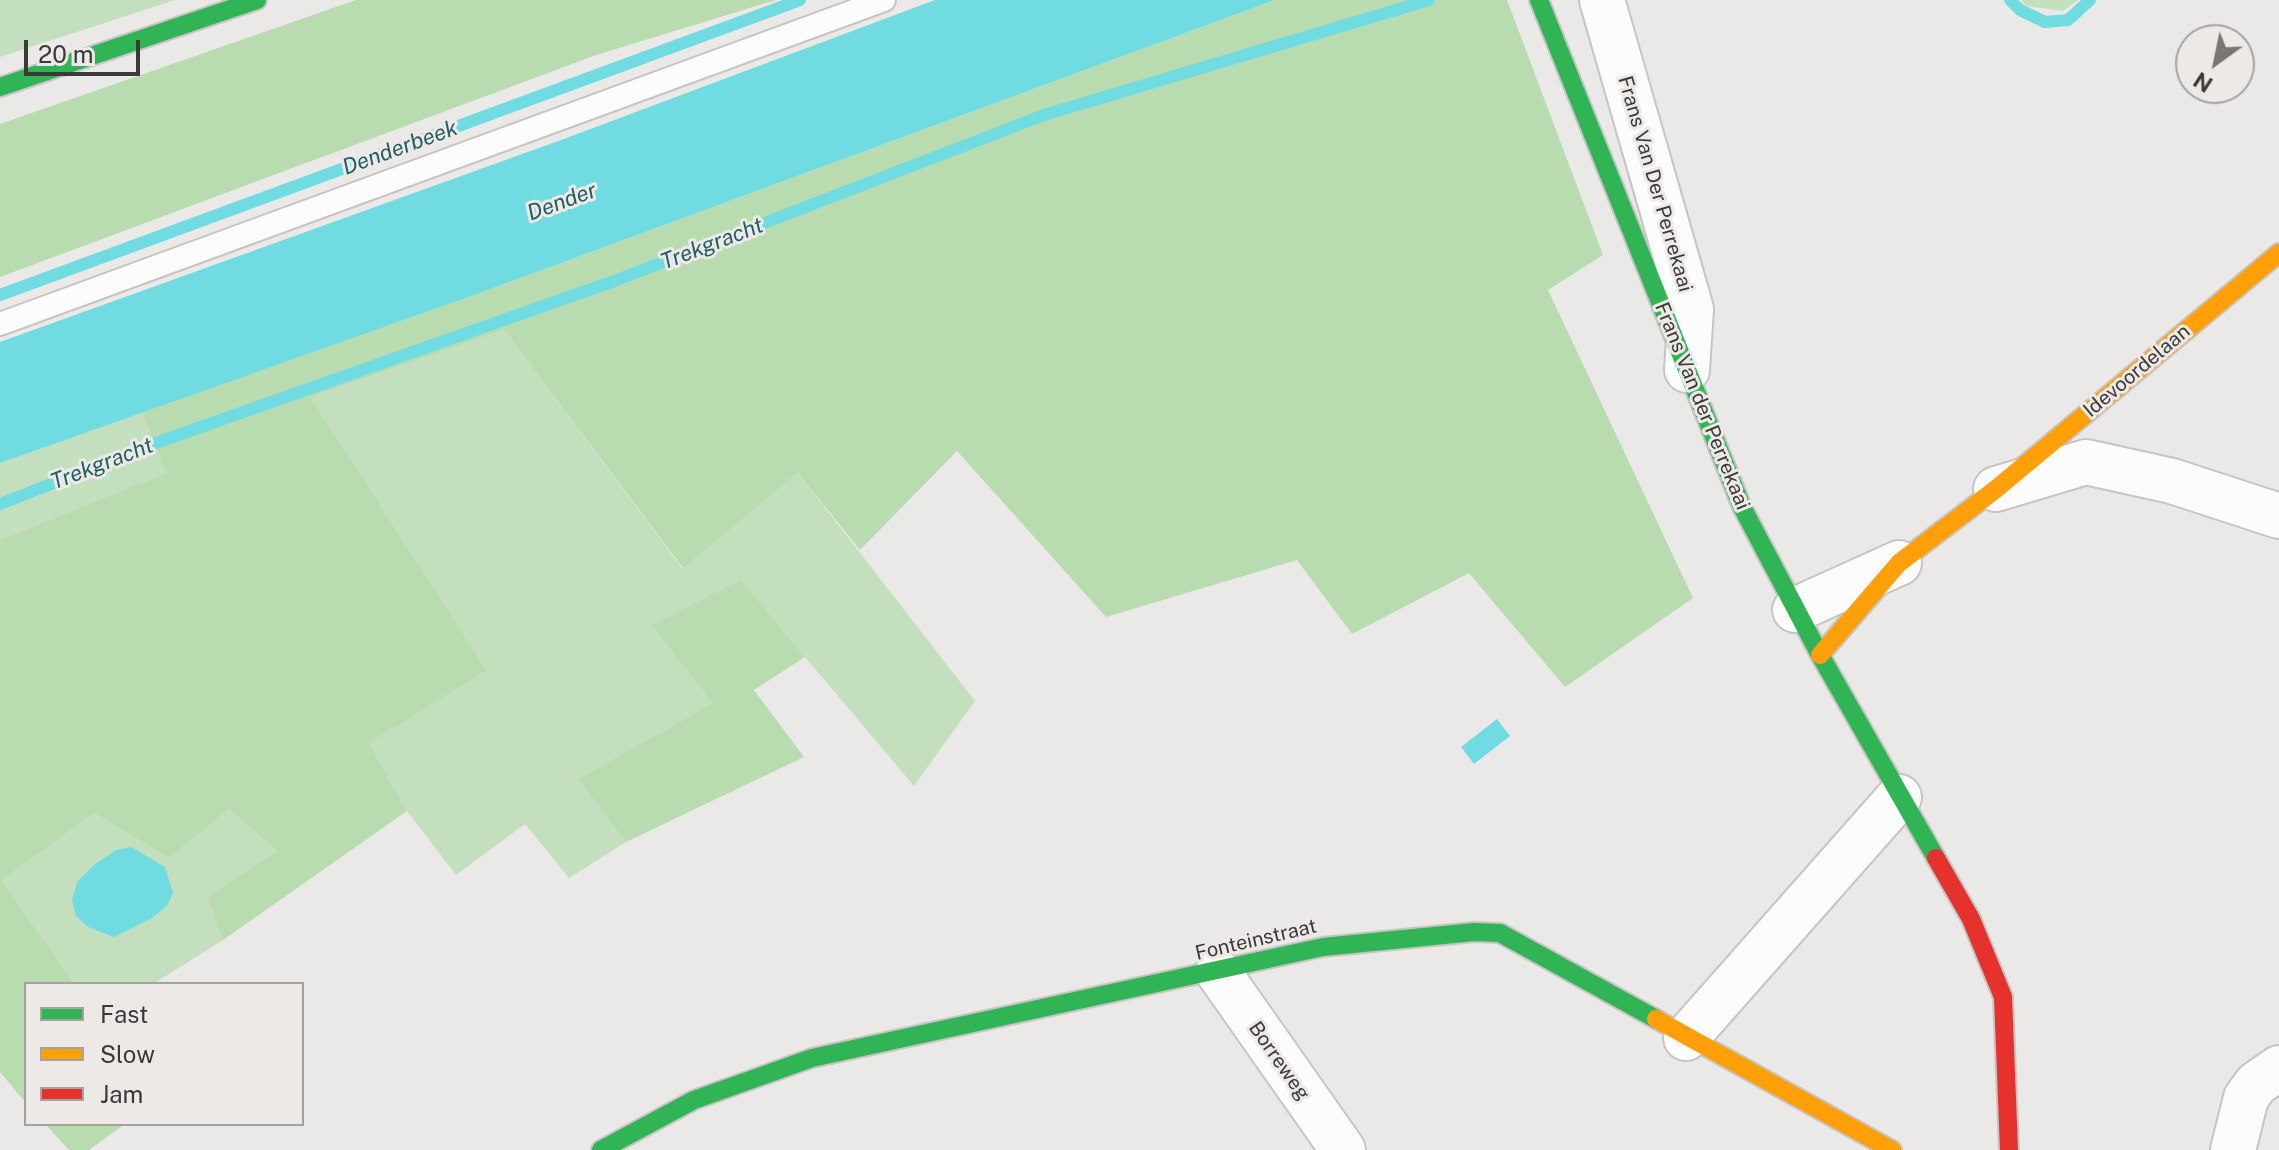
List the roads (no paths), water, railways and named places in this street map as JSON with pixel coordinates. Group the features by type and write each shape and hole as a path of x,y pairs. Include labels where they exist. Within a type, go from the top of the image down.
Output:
{"street":[{"path":"0,87 257,0"},
{"name":"Frans Van der Perrekaai","path":"1539,0 1742,507 1820,655 1971,919 2003,997 2009,1150"},
{"name":"Frans Van Der Perrekaai","path":"1602,0 1691,309 1687,370"},
{"name":"Idevoordelaan","path":"1820,655 1899,563 1996,489 2279,253"},
{"name":"Idevoordelaan","path":"1996,489 2086,462 2172,481 2279,516"},
{"name":"Idevoordelaan","path":"1795,610 1899,563"},
{"path":"1686,1038 1899,797"},
{"name":"Fonteinstraat","path":"601,1150 694,1100 812,1058 1323,947 1449,933 1500,933 1892,1150"},
{"name":"Borreweg","path":"1218,972 1343,1150"},
{"path":"2233,1150 2246,1098 2256,1084 2279,1068"}],"lane":[{"path":"0,324 482,151 884,0"}],"water":[{"name":"Dender","path":"935,0 1275,0 477,294 0,463 0,342 561,140"},
{"path":"1497,719 1510,736 1474,764 1461,747"},
{"path":"131,847 165,867 173,893 167,906 152,918 114,937 88,927 76,916 72,900 77,882 94,865 116,850"}],"waterway":[{"name":"Denderbeek","path":"0,295 800,0"},
{"name":"Trekgracht","path":"0,504 164,440 614,281 1044,115 1429,0"},
{"name":"Trekgracht","path":"2010,0 2020,10 2045,22 2068,20 2090,0"}]}
